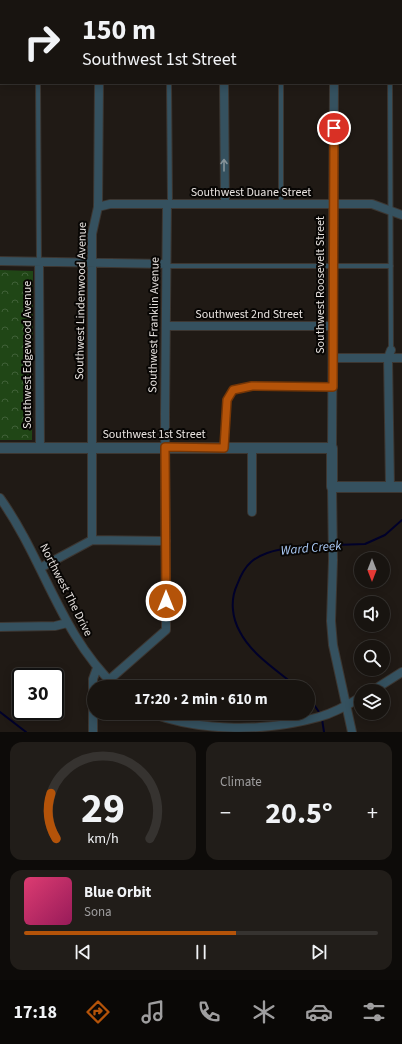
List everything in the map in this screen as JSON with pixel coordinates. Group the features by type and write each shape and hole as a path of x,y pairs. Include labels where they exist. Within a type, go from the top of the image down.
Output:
{"street":[{"name":"Southwest Lindenwood Avenue","path":"92,540 92,234 98,207 99,84"},
{"path":"224,84 225,204"},
{"name":"Southwest Roosevelt Street","path":"332,486 334,84"},
{"name":"Southwest Duane Street","path":"98,207 110,204 372,204 402,215"},
{"name":"Southwest Franklin Avenue","path":"109,680 166,630 166,265 169,204"},
{"path":"0,261 92,262 166,265"},
{"name":"Southwest Edgewood Avenue","path":"39,262 40,448"},
{"name":"Southwest 2nd Street","path":"166,326 333,326"},
{"path":"390,354 390,486"},
{"path":"333,358 390,354 402,358"},
{"name":"Southwest 1st Street","path":"0,448 332,448"},
{"path":"252,448 252,512"},
{"path":"352,732 333,645 331,621 333,560 332,486 402,487"},
{"name":"Northwest The Drive","path":"0,498 22,531 67,623 89,659 109,680"},
{"path":"40,568 92,540 166,542"},
{"path":"0,627 55,626 67,623"},
{"path":"93,732 93,679 97,668"},
{"path":"383,684 402,672"},
{"path":"167,720 187,729 256,731 305,722 335,711 354,701"}],"lane":[{"path":"38,84 39,262"},
{"path":"169,84 169,204"},
{"path":"281,84 281,204"},
{"path":"390,84 390,354"},
{"path":"166,265 267,265 333,267 391,266"},
{"path":"224,448 227,400 233,390 252,386 333,387"}],"green space":[{"path":"0,270 33,271 32,440 0,440"}],"waterway":[{"name":"Ward Creek","path":"335,545 365,544 385,535 402,520"},
{"name":"Ward Creek","path":"288,680 258,655 245,640 235,621 233,597 239,579 244,570 251,562 259,557 268,553 289,548 331,545"},
{"name":"Ward Creek","path":"315,706 321,715"},
{"path":"0,712 26,732"},
{"name":"Ward Creek","path":"322,719 324,732"}],"route":[{"path":"166,601 165,447 224,448 227,400 233,390 252,386 333,387 334,128"}]}
